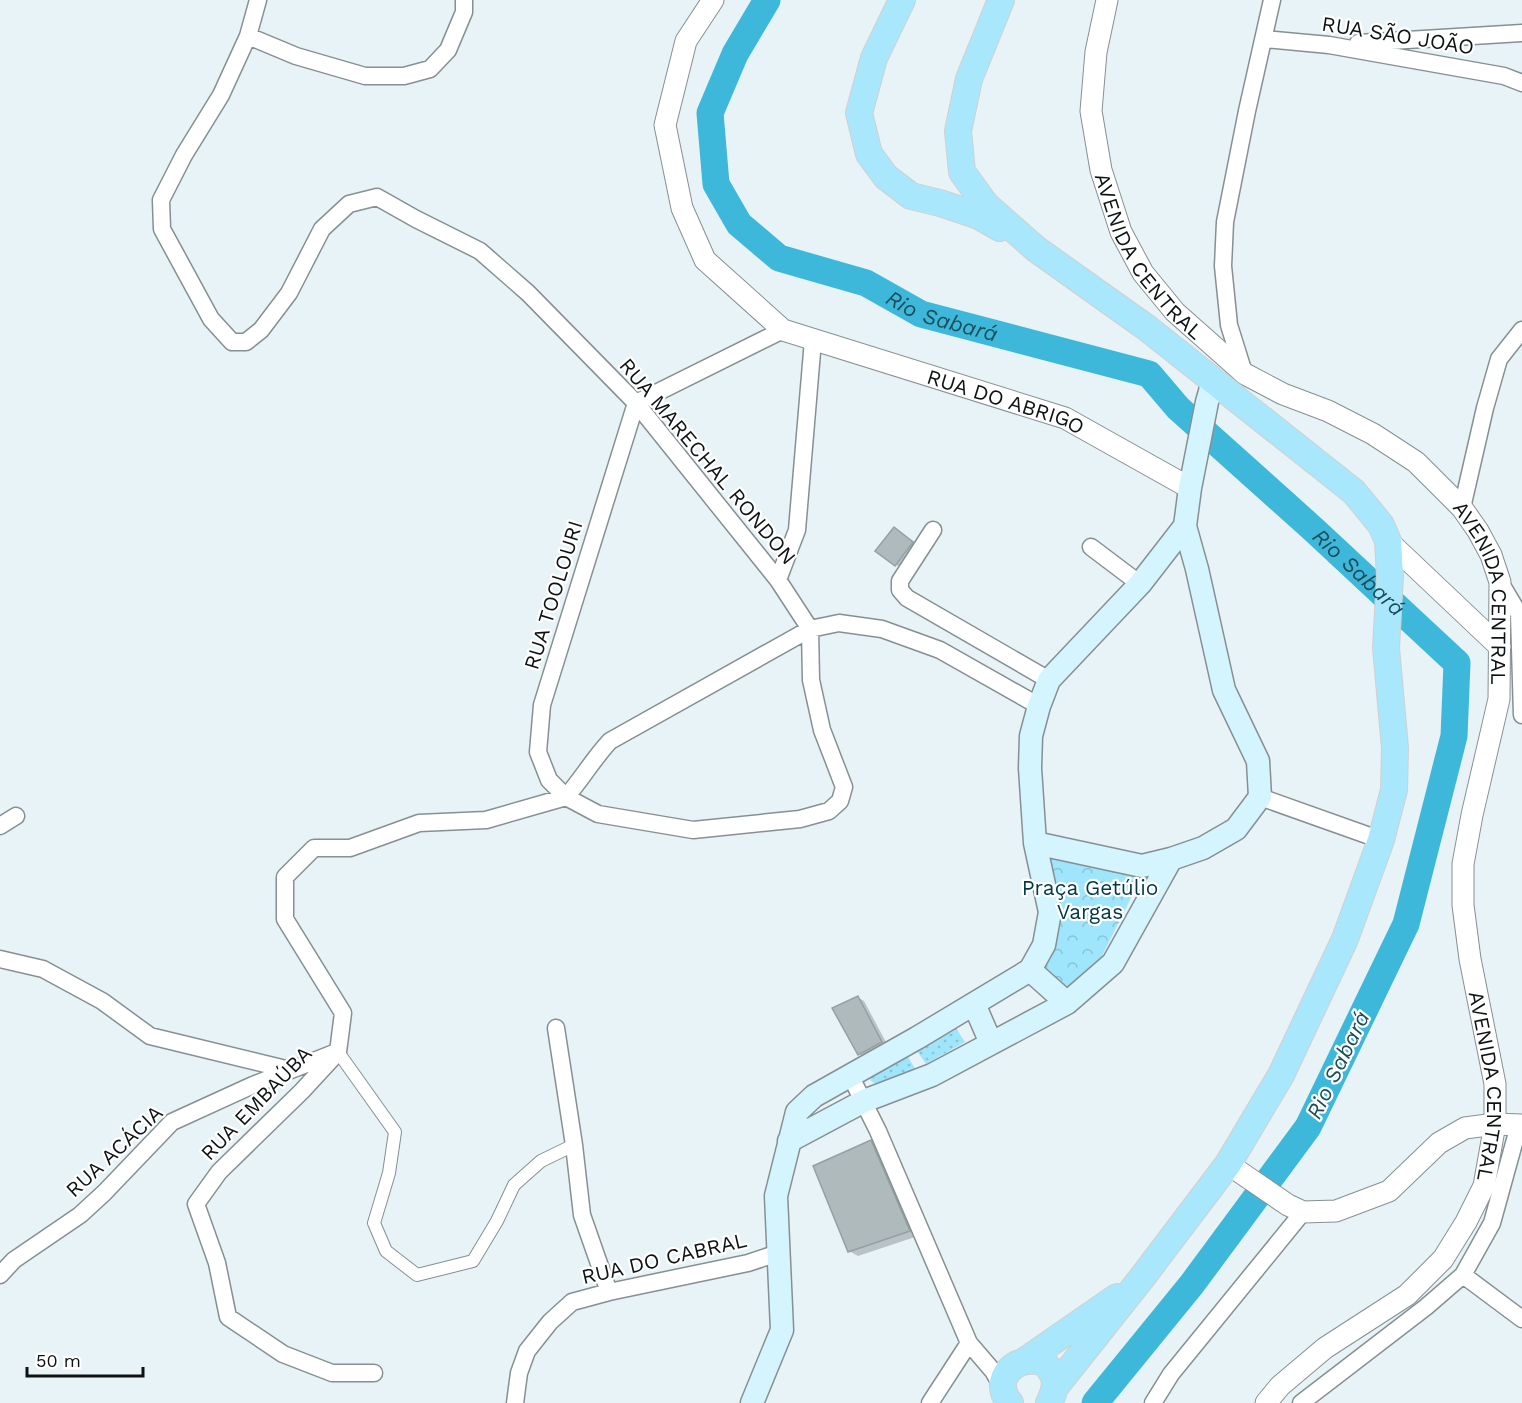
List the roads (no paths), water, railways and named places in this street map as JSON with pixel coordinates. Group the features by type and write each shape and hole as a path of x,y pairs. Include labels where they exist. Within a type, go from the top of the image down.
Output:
{"main road":[{"path":"902,0 874,58 859,113 869,154 886,177 911,196 940,202 979,216 1036,249"},
{"path":"1000,0 969,79 958,130 962,172 986,206 1036,249 1147,328 1210,391 1354,492 1381,525 1388,541 1390,576 1386,648 1395,748 1394,790 1381,840 1345,939 1236,1170 1141,1279 1053,1394"},
{"path":"940,202 962,172"},
{"path":"1035,843 1142,866 1203,848 1236,829 1260,796 1257,761 1224,690 1185,526 1192,477 1210,391"},
{"path":"752,1403 782,1330 776,1196 797,1112 814,1096 1030,970 1044,945 1050,912 1035,843 1030,768 1031,736 1038,706 1049,680 1140,585 1185,526"},
{"path":"1158,561 1197,570"},
{"path":"789,1141 864,1101 932,1075 1068,1004 1113,963 1171,859"},
{"path":"1030,970 1068,1004"},
{"path":"974,1004 992,1043"},
{"path":"1009,1379 1141,1279"},
{"path":"1009,1379 1044,1363 1050,1369 1053,1394"}],"street":[{"name":"RUA MARECHAL RONDON","path":"258,0 248,36 221,95 184,155 161,200 162,229 211,319 232,342 246,342 261,330 289,293 322,229 349,204 377,197 480,251 528,293 636,403 778,580 810,629"},
{"path":"248,36 296,56 365,76 404,76 430,69 448,50 464,12 464,0"},
{"path":"636,403 783,330 705,260 682,208 665,125 686,42 713,0"},
{"name":"AVENIDA CENTRAL","path":"1107,0 1096,52 1091,111 1101,170 1121,232 1143,273 1175,312 1245,374 1283,394 1328,411 1373,434 1416,462 1462,508 1491,555 1500,582 1499,699 1472,814 1463,864 1463,905 1470,959 1495,1084 1495,1124 1484,1186 1466,1222 1443,1259 1407,1296 1325,1348 1280,1386 1266,1403"},
{"path":"1245,374 1228,325 1223,266 1225,222 1246,111 1265,39 1272,0"},
{"path":"1329,45 1522,33"},
{"name":"RUA SÃO JOÃO","path":"1265,39 1329,45 1504,76 1522,83"},
{"name":"RUA DO ABRIGO","path":"783,330 1065,418 1192,477"},
{"path":"1462,508 1499,359 1522,330"},
{"path":"778,580 797,530 813,340"},
{"name":"RUA TOOLOURI","path":"566,797 549,780 538,752 542,705 636,403"},
{"path":"933,530 900,581 900,590 907,598 1049,680"},
{"path":"1388,541 1500,647"},
{"path":"1091,547 1140,585"},
{"path":"1500,582 1519,614 1522,716"},
{"path":"810,629 812,680 822,730 844,787 840,801 829,811 800,819 693,830 598,814 566,797 580,781 593,759 610,741 810,629 839,623 882,629 940,650 1038,706"},
{"path":"1260,796 1381,840"},
{"name":"RUA EMBAÚBA","path":"374,1373 332,1373 283,1353 228,1317 217,1263 196,1204 219,1172 302,1091 338,1052 343,1012 285,919 285,877 314,848 350,848 419,823 486,820 566,797"},
{"path":"0,826 16,816"},
{"path":"0,959 43,969 102,1001 150,1036 290,1070"},
{"path":"556,1028 582,1215 609,1292"},
{"path":"338,1052 395,1132 389,1173 374,1222 386,1251 417,1275 473,1262 497,1221 514,1185 541,1161 574,1145"},
{"name":"RUA ACÁCIA","path":"0,1275 14,1260 80,1215 172,1122 290,1070 338,1052"},
{"path":"850,1075 864,1101 969,1343 1009,1379"},
{"path":"1236,1170 1296,1209 1336,1211 1389,1191 1439,1143 1465,1128 1495,1124 1520,1125 1492,1223 1463,1275 1426,1307 1301,1403"},
{"path":"1153,1403 1171,1374 1296,1209"},
{"name":"RUA DO CABRAL","path":"515,1403 519,1373 527,1351 550,1322 572,1302 748,1263 778,1253"},
{"path":"1463,1275 1522,1319"},
{"path":"930,1403 969,1343"}],"waterway":[{"name":"Rio Sabará","path":"767,0 735,54 710,113 716,184 739,224 779,258 866,283 921,314 1149,374 1178,408 1457,663 1454,736 1406,924 1308,1127 1192,1284 1095,1403"}],"park label":[{"name":"Praça Getúlio Vargas","path":"1090,899"}]}
